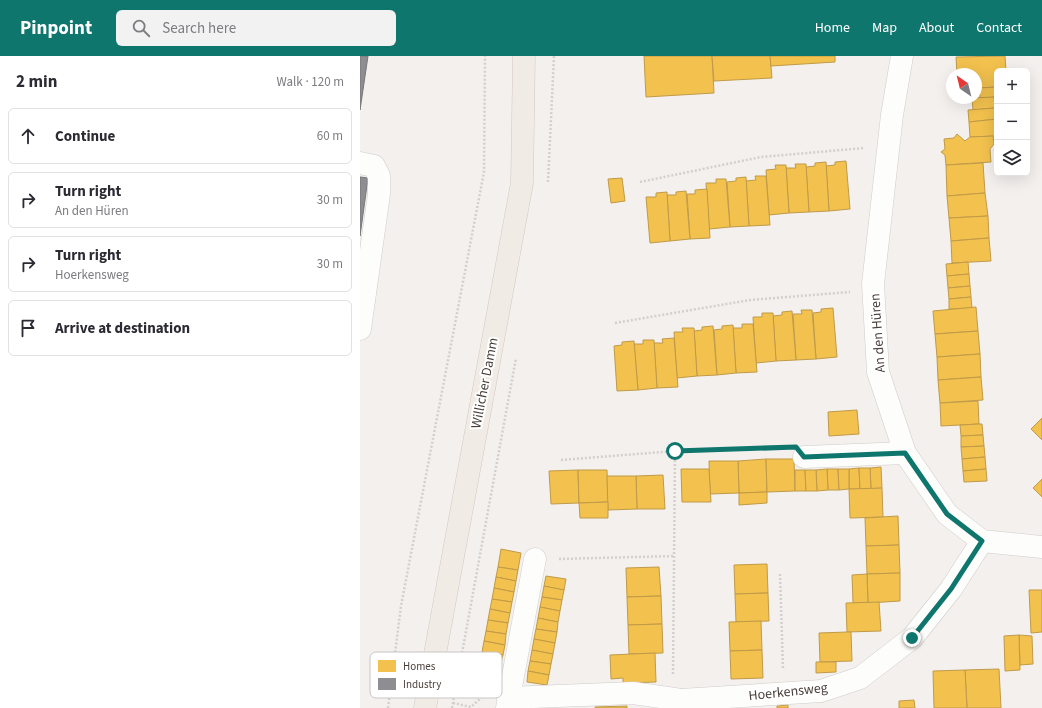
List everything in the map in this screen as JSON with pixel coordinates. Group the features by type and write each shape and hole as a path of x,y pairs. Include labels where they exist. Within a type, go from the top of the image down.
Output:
{"main road":[{"name":"Willicher Damm","path":"435,652 522,183 524,56"},
{"name":"Willicher Damm","path":"425,708 427,698"}],"street":[{"name":"An den Hüren","path":"902,56 889,145 874,290 878,372 905,453 947,514 982,541"},
{"path":"360,163 374,166 379,176 379,182 360,329"},
{"path":"804,457 905,453"},
{"path":"982,541 1042,548"},
{"name":"Hoerkensweg","path":"508,703 633,693 678,702 821,691 860,678 912,638 951,589 982,541"},
{"path":"508,703 535,559"}],"path":[{"path":"395,652 401,606 484,172 485,56"},
{"path":"640,182 761,157 889,145"},
{"path":"614,324 750,300 874,290"},
{"path":"561,460 675,451 796,447 804,457"},
{"path":"675,451 674,556 678,702"},
{"path":"535,559 674,556"},
{"path":"780,574 784,694"},
{"path":"388,708 389,698"},
{"path":"453,703 471,707 481,698"},
{"path":"486,698 508,703"}],"building: Homes":[{"path":"644,56 712,56 714,93 646,97"},
{"path":"712,56 770,56 772,78 714,81"},
{"path":"770,56 835,56 835,62 771,66"},
{"path":"1005,56 1006,68 994,68 994,87 982,88 982,68 957,68 956,57"},
{"path":"994,87 994,97 982,98 982,88"},
{"path":"994,97 994,108 973,110 972,104 982,104 982,98"},
{"path":"994,108 994,119 969,122 968,110"},
{"path":"994,119 994,136 970,137 969,122"},
{"path":"957,134 965,141 970,137 993,136 994,144 990,149 991,162 946,165 945,155 941,152 945,149 944,139 954,138"},
{"path":"846,161 850,209 829,211 826,166 835,165 835,162"},
{"path":"826,162 829,211 809,212 806,167 815,166 815,163"},
{"path":"983,163 985,193 947,196 946,165"},
{"path":"795,164 806,164 809,212 789,213 786,168 796,168"},
{"path":"775,165 786,165 789,213 769,215 766,170 776,169"},
{"path":"755,176 766,176 770,225 749,226 746,181 756,180"},
{"path":"746,177 749,226 730,227 727,182 736,181 736,178"},
{"path":"622,178 625,201 611,203 608,179"},
{"path":"716,179 726,179 730,227 709,229 706,183 716,183"},
{"path":"707,189 710,238 690,239 687,194 695,194 695,190"},
{"path":"686,191 690,239 670,241 667,195 676,195 676,192"},
{"path":"667,192 670,241 650,243 646,197 656,197 656,193"},
{"path":"985,193 988,216 949,218 947,196"},
{"path":"988,216 989,238 951,241 949,218"},
{"path":"989,238 991,261 952,263 951,241"},
{"path":"968,262 969,274 947,276 946,264"},
{"path":"969,274 970,286 948,288 947,276"},
{"path":"970,286 971,297 949,299 948,288"},
{"path":"971,297 972,308 949,309 949,299"},
{"path":"976,307 978,331 935,334 933,311"},
{"path":"833,308 837,357 816,359 813,313 821,312 821,309"},
{"path":"801,310 812,310 816,359 796,360 793,314 802,314"},
{"path":"792,311 796,360 776,361 773,316 782,315 782,312"},
{"path":"762,313 773,313 776,361 756,363 753,317 762,317"},
{"path":"742,324 753,324 757,372 736,373 733,328 742,328"},
{"path":"733,325 736,373 717,375 714,330 722,329 722,326"},
{"path":"713,326 717,375 697,376 694,331 702,330 702,327"},
{"path":"682,328 694,328 697,376 677,378 674,332 683,332"},
{"path":"978,331 980,354 937,357 935,334"},
{"path":"674,338 678,387 657,388 654,343 663,343 662,339"},
{"path":"643,340 654,340 657,388 638,390 634,344 643,344"},
{"path":"634,341 638,390 617,391 614,346 622,345 622,342"},
{"path":"980,354 981,377 938,380 937,357"},
{"path":"981,377 983,400 940,403 938,380"},
{"path":"978,401 979,424 941,426 940,403"},
{"path":"857,410 859,434 829,436 828,412"},
{"path":"1042,418 1042,440 1031,429"},
{"path":"982,424 983,435 961,436 960,425"},
{"path":"983,435 984,446 961,447 961,436"},
{"path":"984,446 985,457 962,459 961,447"},
{"path":"985,457 986,469 963,471 962,459"},
{"path":"766,459 767,492 739,493 738,461"},
{"path":"766,459 794,459 795,491 767,492"},
{"path":"709,461 738,461 739,493 710,494"},
{"path":"881,467 882,488 871,489 870,468"},
{"path":"859,468 860,489 849,489 849,469"},
{"path":"859,468 870,468 871,489 860,489"},
{"path":"681,469 709,469 711,502 682,502"},
{"path":"827,469 838,469 839,490 828,490"},
{"path":"827,469 828,490 817,491 816,470"},
{"path":"838,469 849,469 849,489 839,490"},
{"path":"986,469 987,481 964,482 963,471"},
{"path":"578,470 579,503 551,504 549,471"},
{"path":"578,470 607,470 608,502 579,503"},
{"path":"795,470 805,470 806,491 795,491"},
{"path":"805,470 816,470 817,491 806,491"},
{"path":"663,475 665,509 637,509 636,476"},
{"path":"607,476 636,476 637,509 608,510"},
{"path":"1042,479 1042,497 1033,488"},
{"path":"882,488 883,517 850,518 849,489"},
{"path":"767,492 767,503 739,505 739,493"},
{"path":"608,502 608,518 580,518 579,503"},
{"path":"898,516 899,545 866,546 865,518"},
{"path":"899,545 900,573 867,574 866,546"},
{"path":"501,549 521,553 518,570 498,567"},
{"path":"767,564 768,593 735,594 734,565"},
{"path":"498,567 518,570 516,581 496,577"},
{"path":"659,567 661,596 627,597 626,568"},
{"path":"900,573 900,601 868,603 867,574"},
{"path":"867,574 868,603 853,603 852,575"},
{"path":"546,576 566,579 564,590 544,586"},
{"path":"496,577 516,581 514,592 494,588"},
{"path":"544,586 564,590 562,600 542,597"},
{"path":"494,588 514,592 512,602 492,599"},
{"path":"1029,590 1042,590 1042,632 1031,633"},
{"path":"768,593 769,621 736,622 735,594"},
{"path":"661,596 662,624 628,625 627,597"},
{"path":"542,597 562,600 560,611 540,607"},
{"path":"492,599 512,602 510,613 490,609"},
{"path":"879,602 881,631 847,632 846,603"},
{"path":"540,607 560,611 558,622 538,618"},
{"path":"490,609 510,613 508,623 488,620"},
{"path":"538,618 558,622 557,632 536,629"},
{"path":"488,620 508,623 506,634 486,631"},
{"path":"761,621 762,650 730,651 729,622"},
{"path":"662,624 663,653 629,654 628,625"},
{"path":"536,629 557,632 555,643 534,639"},
{"path":"486,631 506,634 505,645 484,641"},
{"path":"851,632 852,661 820,662 819,633"},
{"path":"1019,635 1032,636 1033,664 1020,665"},
{"path":"1019,635 1020,670 1005,671 1004,636"},
{"path":"534,639 555,643 553,654 532,650"},
{"path":"484,641 505,645 503,655 502,652 482,652"},
{"path":"532,650 553,654 551,664 530,661"},
{"path":"762,650 763,678 731,679 730,651"},
{"path":"655,653 656,682 623,683 623,678 611,679 610,655"},
{"path":"530,661 551,664 549,675 528,671"},
{"path":"816,662 836,662 836,672 816,673"},
{"path":"999,669 1001,708 967,708 965,670"},
{"path":"965,670 967,708 934,708 933,671"},
{"path":"528,671 549,675 547,685 527,682"},
{"path":"914,700 915,708 899,708 899,701"},
{"path":"788,705 788,708 777,708 777,706"},
{"path":"627,706 627,708 595,708 595,707"}],"building: Industry":[{"path":"360,56 368,56 360,110"},
{"path":"360,177 368,178 360,236"}],"route":[{"path":"675,451 796,447 804,457 905,453 947,514 982,541 951,589 912,638"}]}
